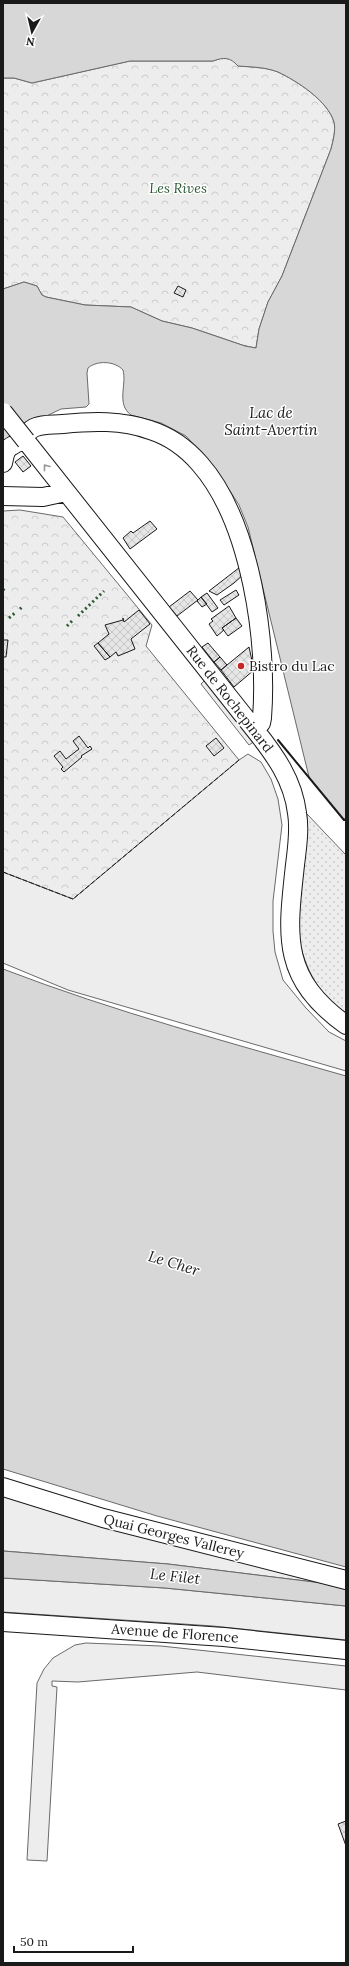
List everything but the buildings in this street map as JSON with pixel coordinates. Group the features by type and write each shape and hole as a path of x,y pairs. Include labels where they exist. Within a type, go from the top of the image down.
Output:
{"street":[{"name":"Rue de Rochepinard","path":"3,412 255,730 284,770 291,786 297,809 297,843 289,930 296,962 308,990 316,1000 346,1024"},
{"path":"3,463 7,449 34,427 83,421 106,422 150,429 164,435 183,448 200,464 213,482 237,528 248,570 258,622 262,663 262,718 261,723 255,730"},
{"path":"3,496 43,497 66,492"},
{"name":"Quai Georges Vallerey","path":"3,1487 103,1518 346,1580"},
{"name":"Avenue de Florence","path":"3,1622 224,1636 346,1650"}],"shaded area":[{"path":"206,679 255,741 249,745 201,684"},
{"path":"248,754 261,762 271,779 278,799 282,825 273,901 273,931 275,952 283,980 306,1008 329,1032 346,1041 346,1071 68,990 3,963 3,872 73,899"},
{"path":"3,1494 346,1586 168,1564 3,1551"},
{"path":"3,1578 165,1588 346,1606 346,1640 213,1626 3,1612"},
{"path":"86,1643 161,1646 346,1666 346,1690 197,1672 78,1682 52,1681 52,1686 57,1687 47,1861 27,1860 37,1683 44,1669 53,1658 75,1645"}],"green space":[{"name":"Les Rives","path":"222,58 232,59 238,66 273,70 294,81 319,99 331,114 335,125 331,149 282,276 268,302 259,329 256,348 245,346 192,328 162,321 131,307 85,305 46,297 42,295 37,286 24,282 3,289 3,78 14,78 32,83 130,61 213,61"},
{"path":"20,510 63,517 152,625 146,646 239,760 73,899 3,872 3,511"},
{"path":"307,814 346,855 346,1013 327,997 312,977 303,954 297,930"}],"water":[{"name":"Lac de Saint-Avertin","path":"3,3 346,3 346,819 344,820 309,777 248,527 239,505 217,471 186,436 161,423 131,415 127,411 123,400 123,370 111,363 101,363 92,365 88,368 89,404 86,407 61,409 36,421 3,445 3,289 24,282 37,286 42,295 46,297 85,305 131,307 162,321 192,328 245,346 256,348 259,329 268,302 282,276 331,149 335,125 331,114 319,99 311,92 278,72 268,69 238,66 229,59 213,61 130,61 32,83 14,78 3,78"},
{"name":"Le Cher","path":"3,969 45,985 130,1013 346,1076 346,1567 157,1516 3,1469"},
{"name":"Le Filet","path":"3,1551 168,1564 346,1586 346,1606 165,1588 3,1578"}],"hedge":[{"path":"3,590 6,587"},
{"path":"78,616 104,591"},
{"path":"20,609 23,606"},
{"path":"9,618 16,612"},
{"path":"67,626 74,619"}],"fence":[{"path":"3,872 73,899 239,760"}],"wall":[{"path":"278,740 344,820 346,819"}],"place":[{"name":"Bistro du Lac","path":"241,666"}]}
